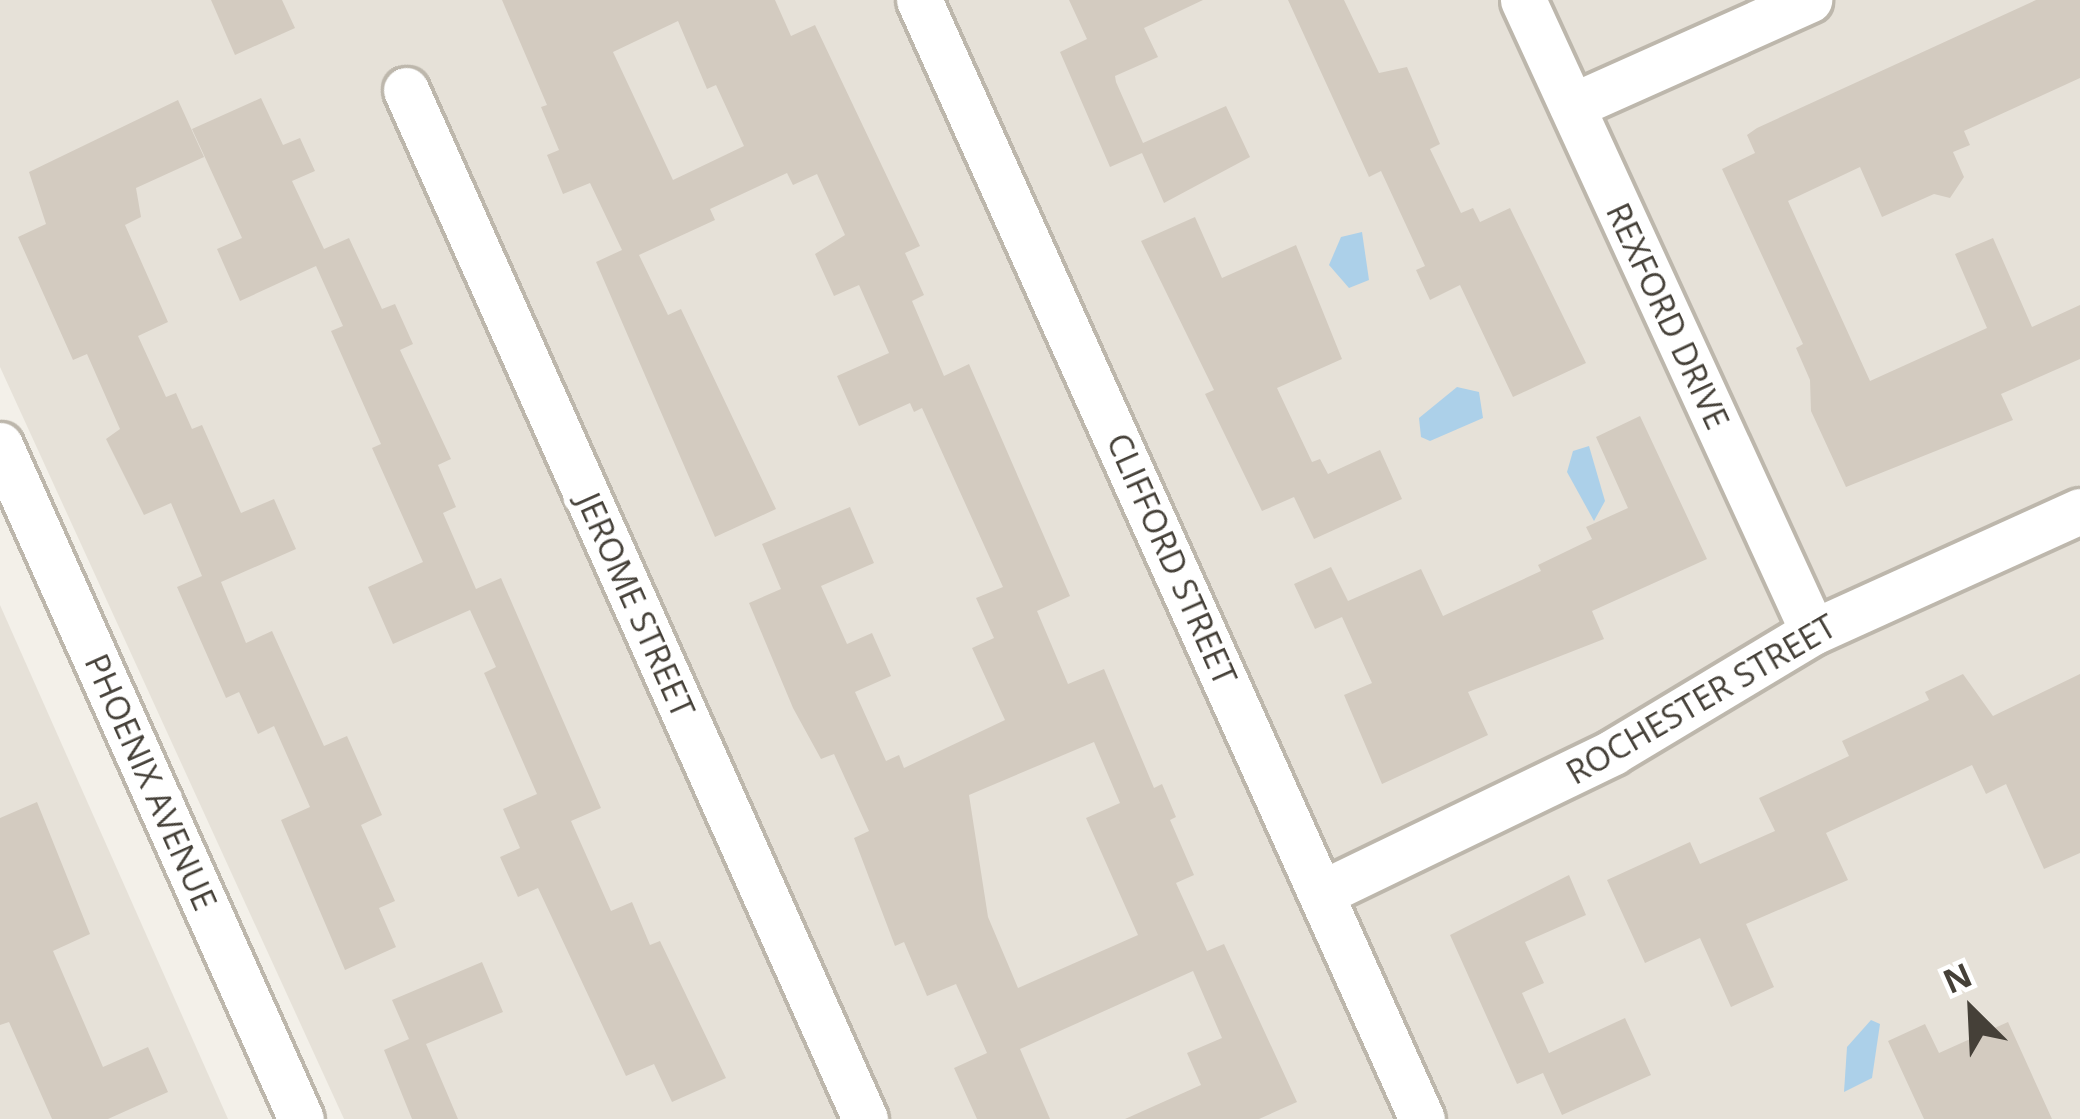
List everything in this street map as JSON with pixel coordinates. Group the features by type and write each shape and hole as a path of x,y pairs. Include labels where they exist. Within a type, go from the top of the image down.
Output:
{"street":[{"name":"CLIFFORD STREET","path":"919,0 1324,892 1422,1119"},
{"name":"REXFORD DRIVE","path":"1523,0 1814,632"},
{"path":"1572,106 1809,0"},
{"name":"JEROME STREET","path":"406,90 865,1119"},
{"name":"PHOENIX AVENUE","path":"0,445 302,1119"},
{"name":"ROCHESTER STREET","path":"1324,892 1613,752 1814,632 2080,511"}],"shaded area":[{"path":"0,0 2080,0 2080,1119 344,1119 0,367"},
{"path":"0,605 228,1119 0,1119"}],"water":[{"path":"1362,232 1369,280 1349,288 1329,265 1341,237"},
{"path":"1457,387 1479,392 1483,418 1430,441 1421,437 1419,418"},
{"path":"1589,446 1605,501 1594,521 1567,472 1573,451"},
{"path":"1871,1020 1880,1024 1872,1078 1844,1092 1847,1047"}],"building":[{"path":"211,0 282,0 295,28 235,55"},
{"path":"502,0 775,0 791,36 815,25 920,246 905,253 924,295 912,301 944,376 969,364 1070,596 1037,611 1068,684 1104,669 1154,788 1162,784 1176,817 1170,820 1194,875 1176,883 1207,951 1224,944 1297,1102 1259,1119 1125,1119 1201,1085 1187,1053 1222,1038 1193,971 1020,1049 1050,1119 977,1119 954,1068 987,1053 956,984 927,996 904,942 895,946 854,838 869,831 834,754 821,759 793,708 749,603 781,589 762,544 850,507 874,563 821,586 847,644 872,633 891,676 855,692 886,761 899,755 904,768 1005,720 972,648 994,638 976,598 1003,587 922,408 914,412 910,403 859,426 837,376 889,353 859,285 834,296 815,254 845,235 817,174 793,185 787,173 710,209 715,220 639,255 668,315 681,309 776,509 715,537 596,262 622,250 590,183 563,194 547,155 559,150 541,107 547,105","holes":["678,21 707,89 716,85 744,146 673,180 613,52","1094,742 1120,803 1086,818 1138,935 1018,988 988,917 969,795"]},
{"path":"1069,0 1203,0 1144,28 1158,57 1115,76 1116,82 1143,143 1226,106 1250,157 1164,203 1142,153 1110,167 1060,52 1087,39"},
{"path":"1288,0 1344,0 1379,73 1407,67 1440,144 1430,149 1461,213 1473,208 1480,222 1510,208 1586,363 1513,397 1460,285 1430,300 1416,270 1425,266 1381,171 1369,177"},
{"path":"2036,0 2080,0 2080,78 1964,131 1970,145 1953,152 1964,177 1950,198 1934,194 1882,217 1860,167 1788,201 1870,381 1987,328 1955,254 1993,238 2032,327 2080,305 2080,359 2001,394 2013,420 1846,487 1811,411 1810,380 1796,348 1803,344 1722,169 1755,153 1747,135 1757,128"},
{"path":"261,98 283,145 300,138 315,171 292,181 324,249 349,238 382,309 395,304 413,344 400,350 451,459 438,465 456,507 443,513 476,589 501,578 601,808 571,821 611,911 632,902 650,945 660,941 726,1078 672,1102 654,1064 626,1076 538,888 518,897 500,857 520,848 503,809 537,794 484,673 496,667 470,610 393,644 368,587 423,562 372,448 381,444 331,331 343,326 316,266 240,301 217,249 242,238 192,129"},
{"path":"178,100 204,157 136,188 141,217 125,225 168,322 138,336 166,397 176,393 192,429 202,425 241,513 274,499 296,549 221,582 246,643 272,631 324,746 347,736 382,815 361,825 395,901 379,908 396,947 345,970 281,820 310,807 274,726 258,734 239,692 226,698 177,587 202,576 171,503 144,515 106,439 120,429 87,354 73,360 18,237 46,224 29,172"},
{"path":"1195,217 1222,278 1296,245 1342,359 1277,388 1312,462 1320,459 1328,474 1380,450 1402,499 1314,539 1294,497 1262,511 1205,394 1214,390 1141,241"},
{"path":"1640,416 1707,559 1592,611 1604,639 1468,692 1488,735 1382,784 1344,695 1372,683 1342,617 1315,629 1294,584 1331,567 1348,601 1421,569 1443,616 1541,571 1538,565 1592,539 1586,527 1628,508 1596,437"},
{"path":"1963,674 1993,716 2080,674 2080,853 2044,869 2006,784 1986,794 1972,765 1826,833 1848,880 1746,924 1774,987 1731,1007 1700,938 1645,963 1607,880 1690,842 1700,864 1775,831 1759,798 1849,756 1842,741 1929,700 1925,692"},
{"path":"37,802 90,934 53,951 103,1067 148,1047 168,1092 108,1119 52,1119 9,1022 0,1025 0,818"},
{"path":"1569,875 1586,915 1525,942 1544,983 1522,993 1549,1053 1625,1018 1651,1075 1562,1115 1543,1073 1517,1084 1450,935"},
{"path":"482,962 503,1012 426,1044 458,1119 412,1119 384,1050 409,1039 392,1000"},
{"path":"2008,1022 2052,1119 1924,1119 1888,1041 1925,1024 1939,1053"}]}
